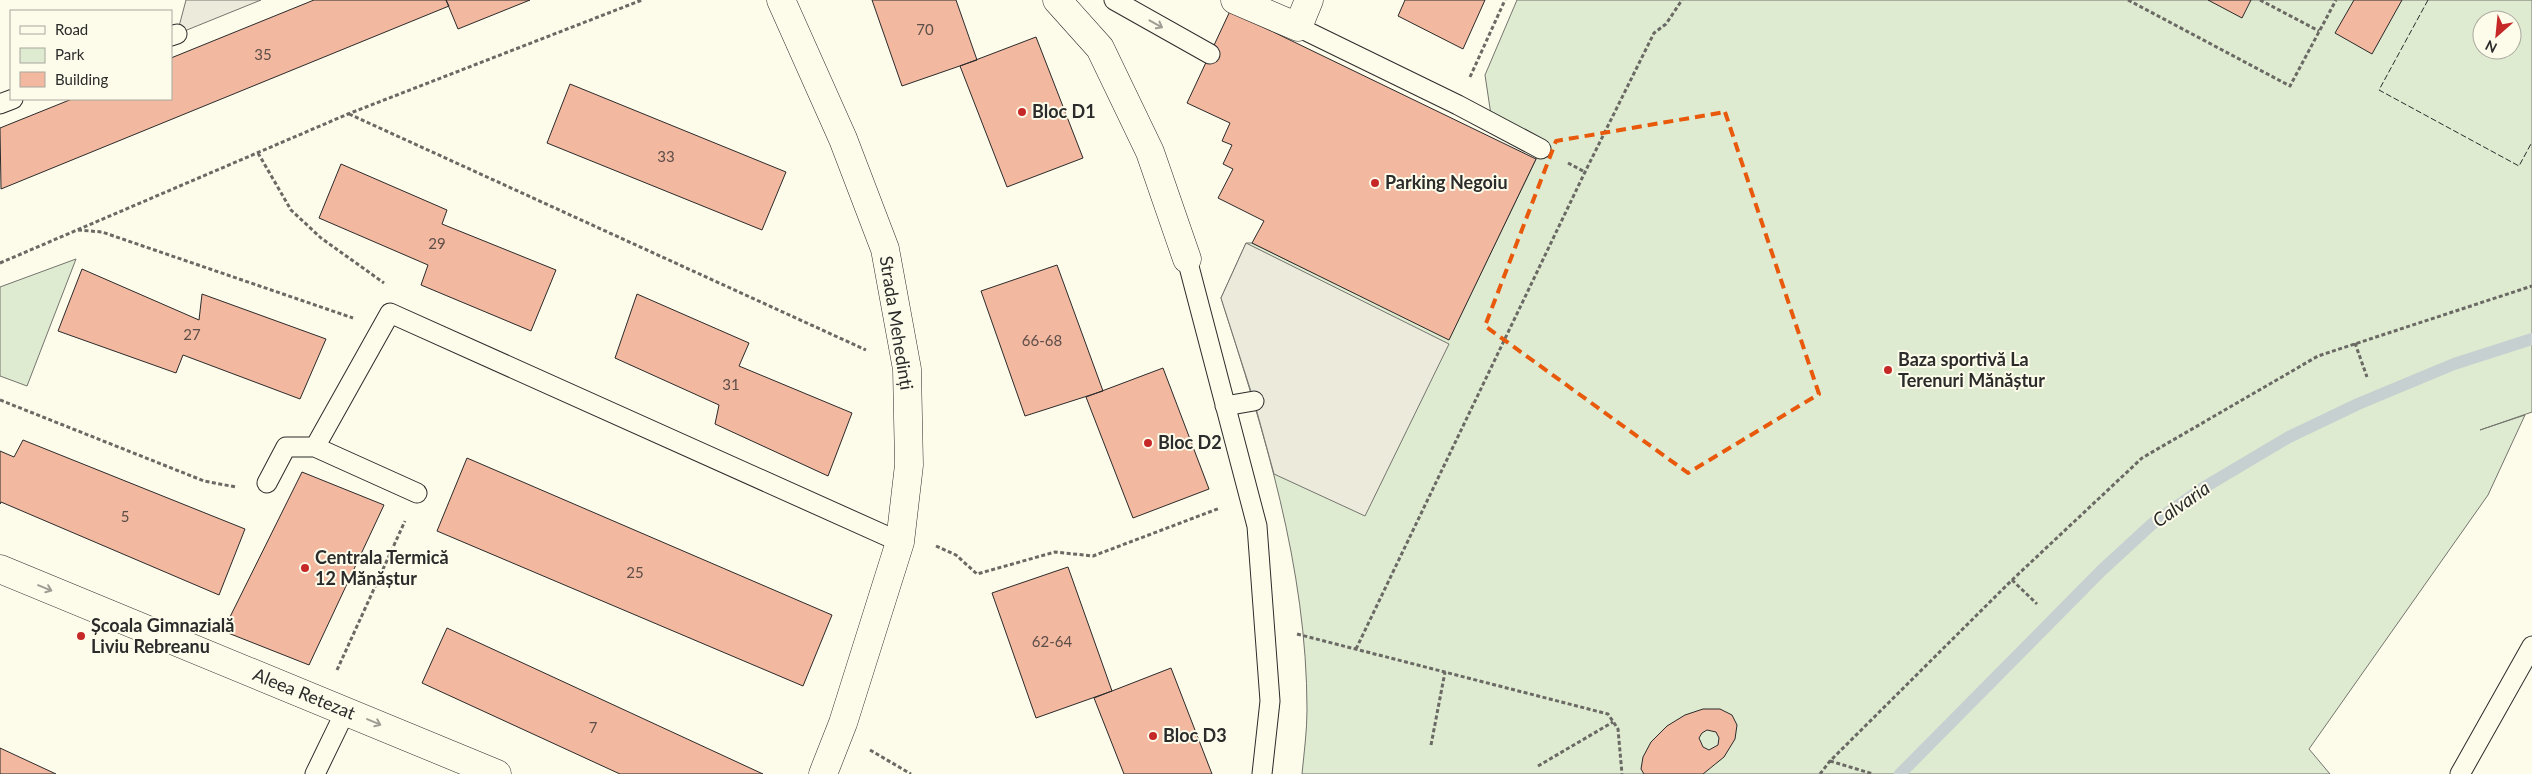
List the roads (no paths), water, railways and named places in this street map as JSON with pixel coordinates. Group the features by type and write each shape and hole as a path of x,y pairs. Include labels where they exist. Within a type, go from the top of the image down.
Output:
{"street":[{"name":"Strada Mehedinți","path":"781,0 843,139 886,249 907,369 909,465 900,542 843,723 823,774"},
{"path":"1057,0 1100,48 1150,152 1187,259"},
{"path":"1235,0 1298,27 1309,0"},
{"name":"Aleea Retezat","path":"0,569 497,774"}],"lane":[{"path":"1114,0 1210,54"},
{"path":"1298,27 1458,105 1541,149"},
{"path":"1187,259 1257,526 1270,701 1262,774"},
{"path":"315,447 390,313 900,542"},
{"path":"1225,406 1254,401"},
{"path":"267,483 286,447 315,447 417,493"},
{"path":"2460,774 2532,646"},
{"path":"315,774 334,706"}],"waterway":[{"name":"Calvaria","path":"1900,774 2102,570 2152,524 2203,488 2289,437 2358,404 2454,364 2532,339"}],"place":[{"name":"Bloc D1","path":"1022,112"},
{"name":"Parking Negoiu","path":"1375,183"},
{"name":"Baza sportivă La Terenuri Mănăștur","path":"1888,370"},
{"name":"Bloc D2","path":"1148,443"},
{"name":"Centrala Termică 12 Mănăștur","path":"305,568"},
{"name":"Școala Gimnazială Liviu Rebreanu","path":"81,636"},
{"name":"Bloc D3","path":"1153,736"}]}
